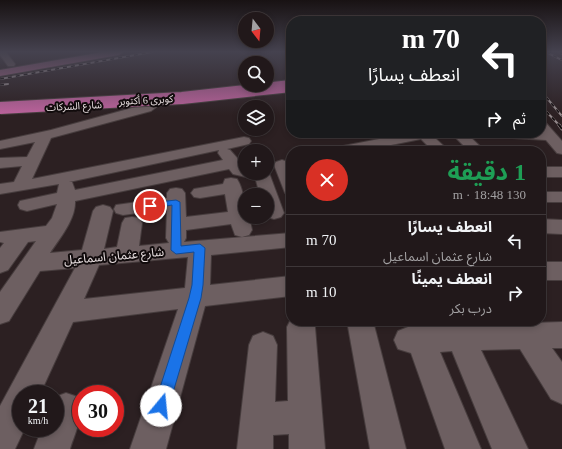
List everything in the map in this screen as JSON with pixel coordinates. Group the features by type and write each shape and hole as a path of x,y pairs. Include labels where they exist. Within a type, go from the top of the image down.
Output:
{"highway":[{"name":"كوبرى 6 أكتوبر","path":"0,110 197,96 286,88"}],"main road":[{"name":"شارع الشركات","path":"0,110 153,102 286,88"},
{"path":"153,102 167,97 176,96"}],"street":[{"path":"0,145 46,135 153,102"},
{"path":"546,132 562,150"},
{"path":"7,190 24,158 46,135"},
{"path":"373,146 390,138"},
{"path":"396,138 404,146"},
{"path":"427,138 436,146"},
{"path":"464,138 472,146"},
{"path":"516,138 523,146"},
{"path":"7,190 67,175 111,161 169,149 210,144 238,155"},
{"path":"210,144 238,155"},
{"path":"27,205 67,175 238,155"},
{"path":"0,163 24,158"},
{"path":"280,165 286,177"},
{"path":"546,172 562,172"},
{"path":"0,313 62,219 66,208 67,175"},
{"path":"264,181 286,186"},
{"path":"264,181 277,213"},
{"path":"200,193 232,186 238,207"},
{"path":"546,198 562,197"},
{"path":"28,385 91,258 119,214 176,198 176,225 188,249 198,285 148,449"},
{"path":"209,211 238,214"},
{"path":"119,214 127,254"},
{"path":"176,225 238,214"},
{"path":"242,224 245,244"},
{"path":"546,226 562,227"},
{"path":"0,264 14,236 53,232"},
{"name":"شارع عثمان اسماعيل","path":"33,263 286,240"},
{"path":"546,271 562,271"},
{"path":"65,312 286,287"},
{"path":"361,326 388,449"},
{"path":"301,327 307,449"},
{"path":"463,449 414,340 562,335"},
{"path":"527,336 562,388"},
{"path":"461,339 510,449"},
{"path":"263,345 256,435 305,416"},
{"path":"52,449 66,409"},
{"path":"0,442 12,418"}],"railway":[{"path":"0,79 34,73"},
{"path":"0,85 8,84"},
{"path":"546,97 562,116"},
{"path":"546,111 560,126"},
{"path":"559,125 562,129"}],"route":[{"path":"150,206 176,202 176,250 200,248 198,285 195,298 161,406"}]}
